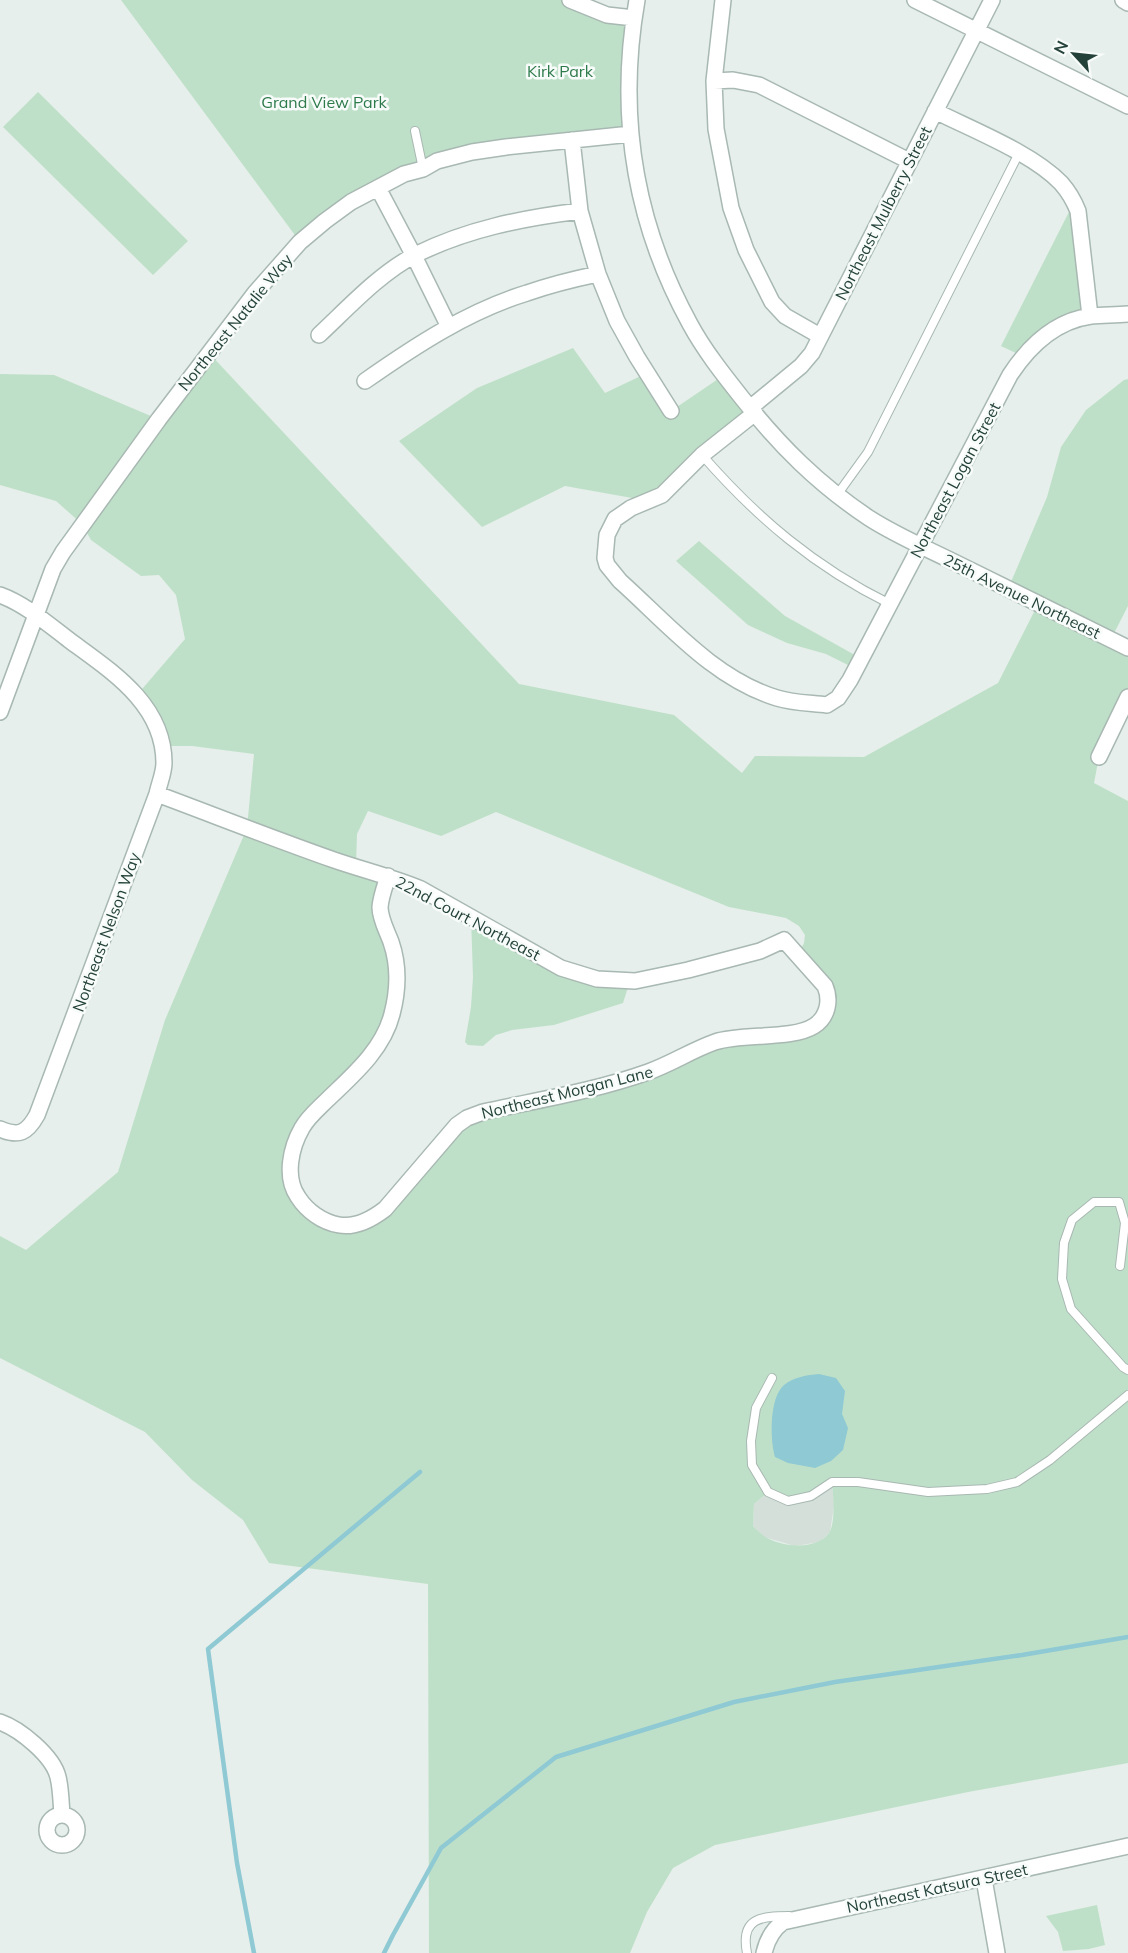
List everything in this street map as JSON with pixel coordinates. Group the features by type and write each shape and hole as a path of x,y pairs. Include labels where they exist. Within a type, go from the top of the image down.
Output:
{"street":[{"path":"570,0 607,15 634,18"},
{"name":"25th Avenue Northeast","path":"637,0 628,71 636,178 659,260 690,324 708,354 752,410 795,459 810,474 871,519 1128,648"},
{"path":"723,0 714,81 716,129 731,208 746,250 772,302 778,310 820,336"},
{"path":"915,0 1128,106"},
{"name":"Northeast Mulberry Street","path":"827,705 777,698 745,684 718,668 620,582 607,565 605,558 607,535 615,519 631,508 662,495 702,455 801,366 812,353 992,0"},
{"path":"1123,0 1128,3"},
{"path":"714,81 733,80 759,85 909,161"},
{"path":"935,111 1019,153 1053,175 1072,198 1078,212 1090,316"},
{"name":"Northeast Natalie Way","path":"0,712 54,569 63,552 159,419 255,293 300,242 351,202 404,174 423,169 437,161 472,152 631,134"},
{"path":"572,140 580,211 598,274 622,330 671,411"},
{"path":"378,188 449,327"},
{"path":"319,335 381,279 414,256 486,228 532,217 580,211"},
{"path":"365,381 449,327 500,303 525,293 598,274"},
{"name":"Northeast Logan Street","path":"827,705 838,698 847,686 1022,356 1052,330 1068,322 1090,316 1128,314"},
{"name":"Northeast Nelson Way","path":"0,595 37,616 130,687 155,722 163,746 164,765 157,794 37,1115 31,1126 21,1133 12,1134 0,1129"},
{"path":"1100,757 1128,697"},
{"name":"22nd Court Northeast","path":"157,794 335,861 388,876 421,890 561,968 597,979 635,981 688,970 760,951 784,940"},
{"name":"Northeast Morgan Lane","path":"388,876 380,908 397,967 390,1022 374,1051 302,1127 292,1156 291,1185 296,1196 314,1214 340,1225 357,1224 372,1219 385,1209 457,1125 467,1118 483,1112 620,1082 681,1059 715,1042 741,1037 782,1034 813,1027 825,1014 828,994 819,978 784,940"},
{"path":"0,1722 30,1740 49,1758 58,1775 62,1815"},
{"name":"Northeast Katsura Street","path":"764,1953 766,1944 776,1928 783,1922 1128,1846"},
{"path":"984,1878 997,1953"}],"lane":[{"path":"415,131 423,169"},
{"path":"837,495 868,452 1019,153"},
{"path":"702,455 745,502 818,563 890,604"},
{"path":"1120,1266 1125,1223 1119,1202 1094,1202 1072,1220 1064,1243 1062,1280 1071,1309 1128,1370"},
{"path":"772,1378 756,1408 751,1441 752,1466 768,1492 788,1501 811,1496 832,1482 858,1482 928,1492 987,1489 1017,1482 1050,1460 1128,1395"},
{"path":"747,1953 745,1941 748,1930 755,1921 762,1917 804,1916"}],"shaded area":[{"path":"832,1482 834,1506 830,1532 820,1542 795,1546 764,1537 753,1526 754,1504 768,1492"}],"green space":[{"name":"Grand View Park","path":"121,0 570,0 634,18 631,134 506,147 404,174 300,242"},
{"path":"38,92 188,241 153,275 3,127"},
{"path":"1074,202 1090,316 1022,356 1001,346"},
{"path":"573,348 605,393 647,373 671,411 724,375 750,408 649,501 565,486 482,527 399,441 477,388"},
{"path":"209,353 519,684 674,715 742,773 755,756 864,757 998,683 1038,604 1008,589 1047,497 1061,447 1086,410 1128,379 1128,606 1111,639 1128,648 1128,697 1099,757 1094,783 1128,801 1128,1763 968,1792 715,1845 673,1868 647,1912 630,1953 429,1953 428,1584 269,1563 243,1520 192,1480 145,1432 0,1358 0,1236 26,1250 118,1172 165,1020 247,828 254,754 192,746 163,746 137,695 185,639 176,595 159,575 141,576 91,540 82,524 56,501 0,485 0,374 54,375 158,419","holes":["368,811 441,836 496,812 729,907 786,918 799,926 805,935 798,955 828,1004 801,1031 715,1042 620,1081 457,1125 372,1219 326,1221 291,1185 302,1127 390,1022 391,944 382,898 388,876 356,866 357,834","832,1482 833,1522 829,1533 816,1543 807,1545 779,1543 764,1536 753,1526 754,1504 767,1493 788,1501 811,1496"]},
{"path":"699,541 785,616 862,659 856,669 826,654 787,643 748,625 676,561"},
{"path":"471,917 561,968 630,981 623,1003 554,1025 512,1030 496,1035 483,1046 468,1045 465,1042 473,977"},
{"path":"1097,1905 1105,1945 1063,1951 1058,1932 1046,1916"}],"water":[{"path":"819,1374 836,1378 845,1391 842,1414 848,1428 843,1450 831,1461 815,1468 788,1463 775,1457 773,1450 772,1420 776,1399 779,1391 788,1382"}],"waterway":[{"path":"254,1953 237,1863 208,1649 420,1472"},
{"path":"384,1953 441,1848 556,1757 734,1702 835,1682 1128,1637"}],"park label":[{"name":"Kirk Park","path":"560,71"}]}
